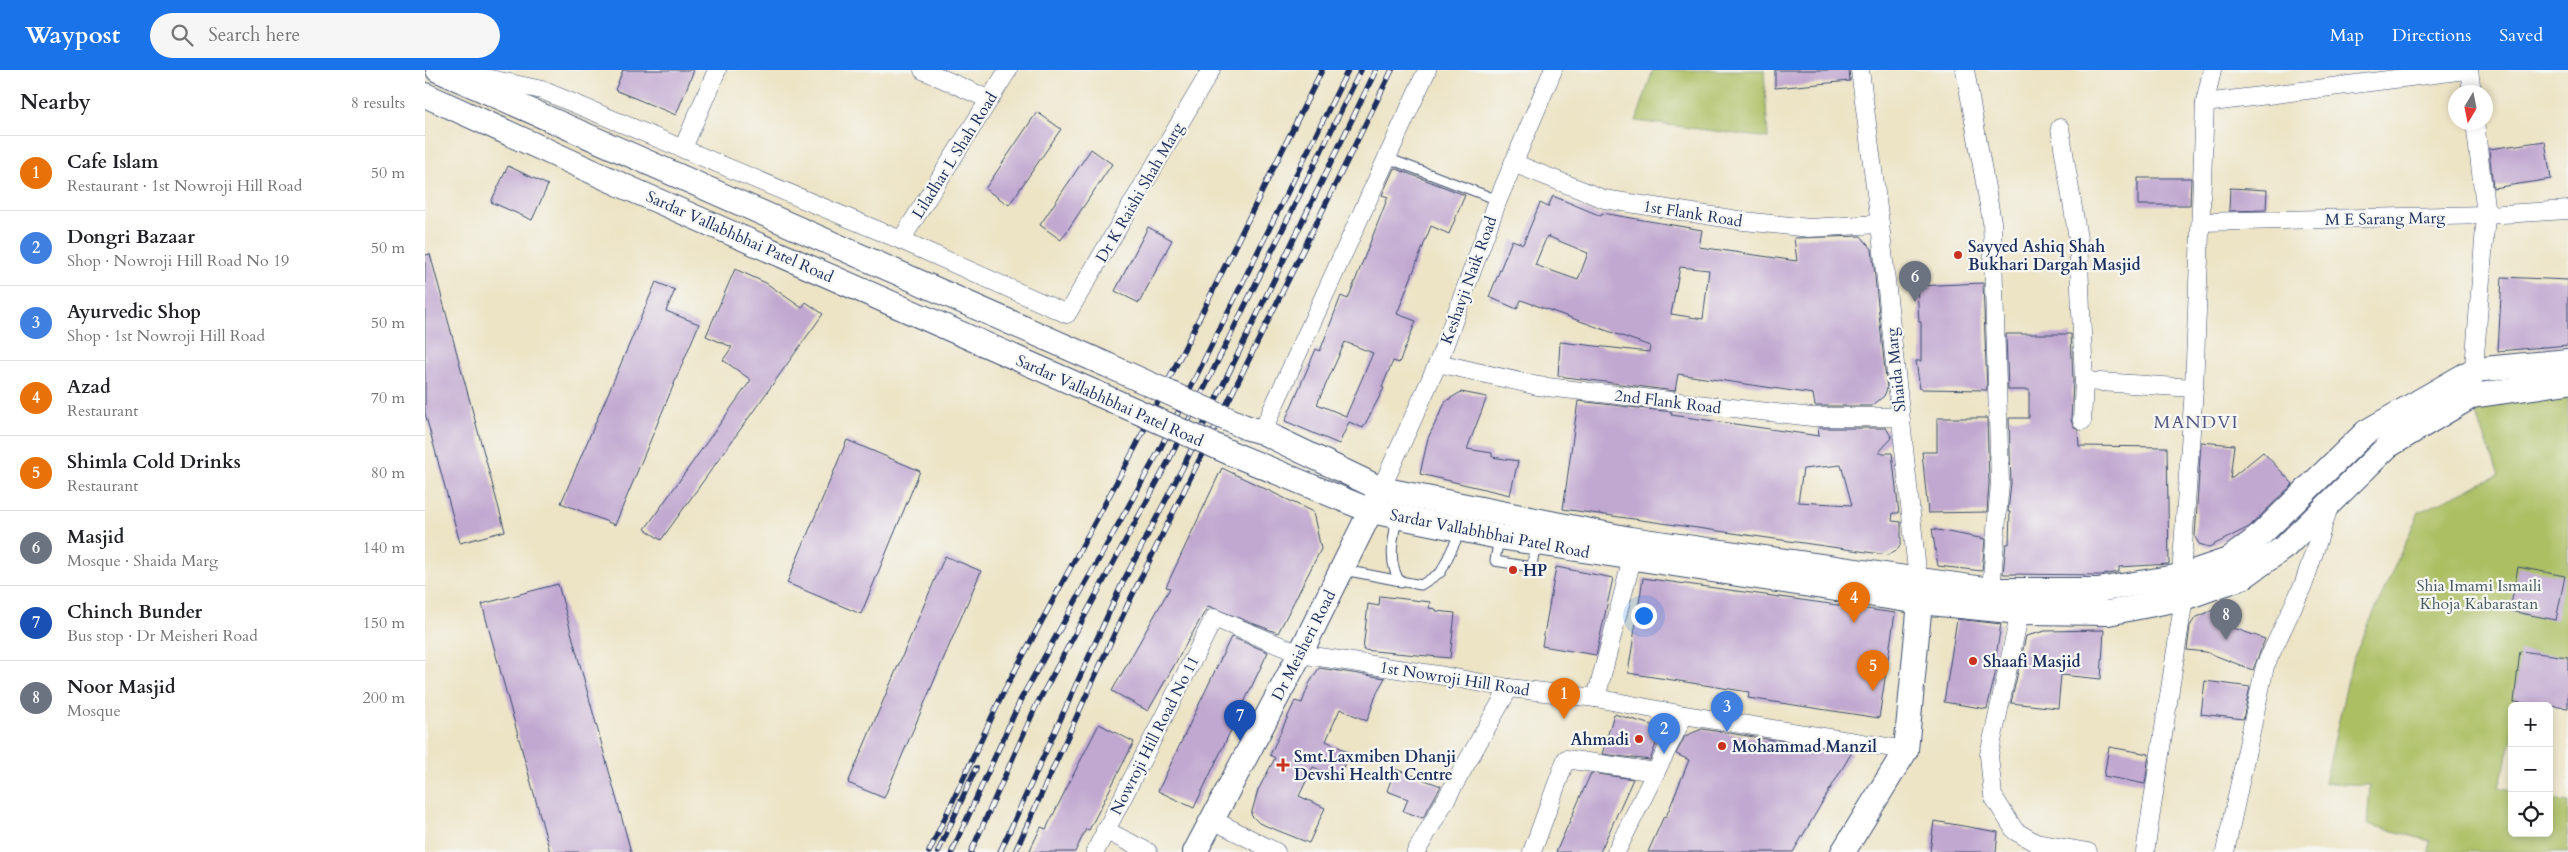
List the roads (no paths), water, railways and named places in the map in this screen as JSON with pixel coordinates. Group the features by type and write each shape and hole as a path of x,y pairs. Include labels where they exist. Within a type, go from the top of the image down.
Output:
{"main road":[{"name":"Sardar Vallabhbhai Patel Road","path":"438,70 1254,429 1381,489 1631,549"},
{"name":"Sardar Vallabhbhai Patel Road","path":"425,95 626,187 1233,454 1371,510 1535,543 1631,549 1919,591 2109,613 2183,587 2243,577 2264,564 2330,504 2388,446 2472,396 2568,382"},
{"name":"Sardar Vallabhbhai Patel Road","path":"2183,587 2213,566 2241,552 2365,432 2474,370 2568,362"},
{"name":"Dr Meisheri Road","path":"1195,852 1300,654 1381,489"},
{"name":"Sardar Vallabhbhai Patel Road","path":"1919,591 1991,590 2019,602"},
{"path":"1843,852 1906,750 1919,591"}],"street":[{"path":"448,70 542,90 901,240"},
{"path":"683,148 717,70"},
{"path":"923,70 988,99"},
{"name":"Liladhar L Shah Road","path":"901,240 1008,70"},
{"name":"Dr K Raishi Shah Marg","path":"901,240 1067,314 1211,70"},
{"path":"1254,429 1387,158 1427,70"},
{"name":"Keshavji Naik Road","path":"1381,489 1438,363 1498,200 1553,70"},
{"name":"Shaida Marg","path":"1860,70 1880,224 1919,591"},
{"path":"1965,70 1992,222 2000,483 1991,590"},
{"path":"2202,70 2206,96"},
{"path":"2145,852 2183,587 2194,388 2206,96 2212,70"},
{"path":"2206,96 2468,70 2471,85"},
{"path":"2060,128 2078,239 2084,381 2082,421"},
{"path":"2472,396 2486,215 2476,130"},
{"name":"1st Flank Road","path":"1513,163 1604,199 1744,221 1809,228 1880,224"},
{"name":"M E Sarang Marg","path":"2201,222 2486,215 2568,210"},
{"name":"2nd Flank Road","path":"1438,363 1539,386 1812,417 1900,417"},
{"path":"2084,381 2194,388"},
{"path":"2225,852 2265,666 2304,582 2330,504"},
{"path":"1596,698 1631,549"},
{"path":"2019,602 1989,755 1993,796 2015,831 2036,843 2088,852"},
{"name":"1st Nowroji Hill Road","path":"1215,618 1300,654 1509,688 1596,698 1684,715 1906,750"},
{"name":"Nowroji Hill Road No 11","path":"1095,852 1215,618"},
{"path":"1416,852 1509,688"},
{"path":"1616,852 1684,715"},
{"path":"1532,852 1566,759 1656,772"},
{"path":"1213,820 1276,852"},
{"path":"1105,830 1148,852"}],"lane":[{"path":"1387,158 1498,200"},
{"path":"1398,516 1393,539 1392,559 1394,574 1401,583"},
{"path":"1341,570 1401,583 1421,585 1441,572 1461,529"}],"railway":[{"path":"929,852 1004,691 1136,446 1322,70"},
{"path":"952,852 1021,699 1158,453 1348,70"},
{"path":"971,852 1036,706 1169,460 1361,70"},
{"path":"1000,852 1122,584 1183,467 1376,70"},
{"path":"1015,852 1128,604 1392,70"},
{"path":"938,852 976,768"}],"place":[{"name":"Sayyed Ashiq Shah Bukhari Dargah Masjid","path":"1958,255"},
{"name":"Masjid","path":"1915,302"},
{"name":"HP","path":"1513,570"},
{"name":"Azad","path":"1854,623"},
{"name":"Noor Masjid","path":"2226,640"},
{"name":"Shaafi Masjid","path":"1973,661"},
{"name":"Shimla Cold Drinks","path":"1873,691"},
{"name":"Cafe Islam","path":"1564,719"},
{"name":"Ayurvedic Shop","path":"1727,732"},
{"name":"Ahmadi","path":"1639,739"},
{"name":"Chinch Bunder","path":"1240,741"},
{"name":"Mohammad Manzil","path":"1722,746"},
{"name":"Dongri Bazaar","path":"1664,754"},
{"name":"Smt.Laxmiben Dhanji Devshi Health Centre","path":"1283,765"}],"district":[{"name":"MANDVI","path":"2196,422"}],"park label":[{"name":"Shia Imami Ismaili Khoja Kabarastan","path":"2479,594"}]}
